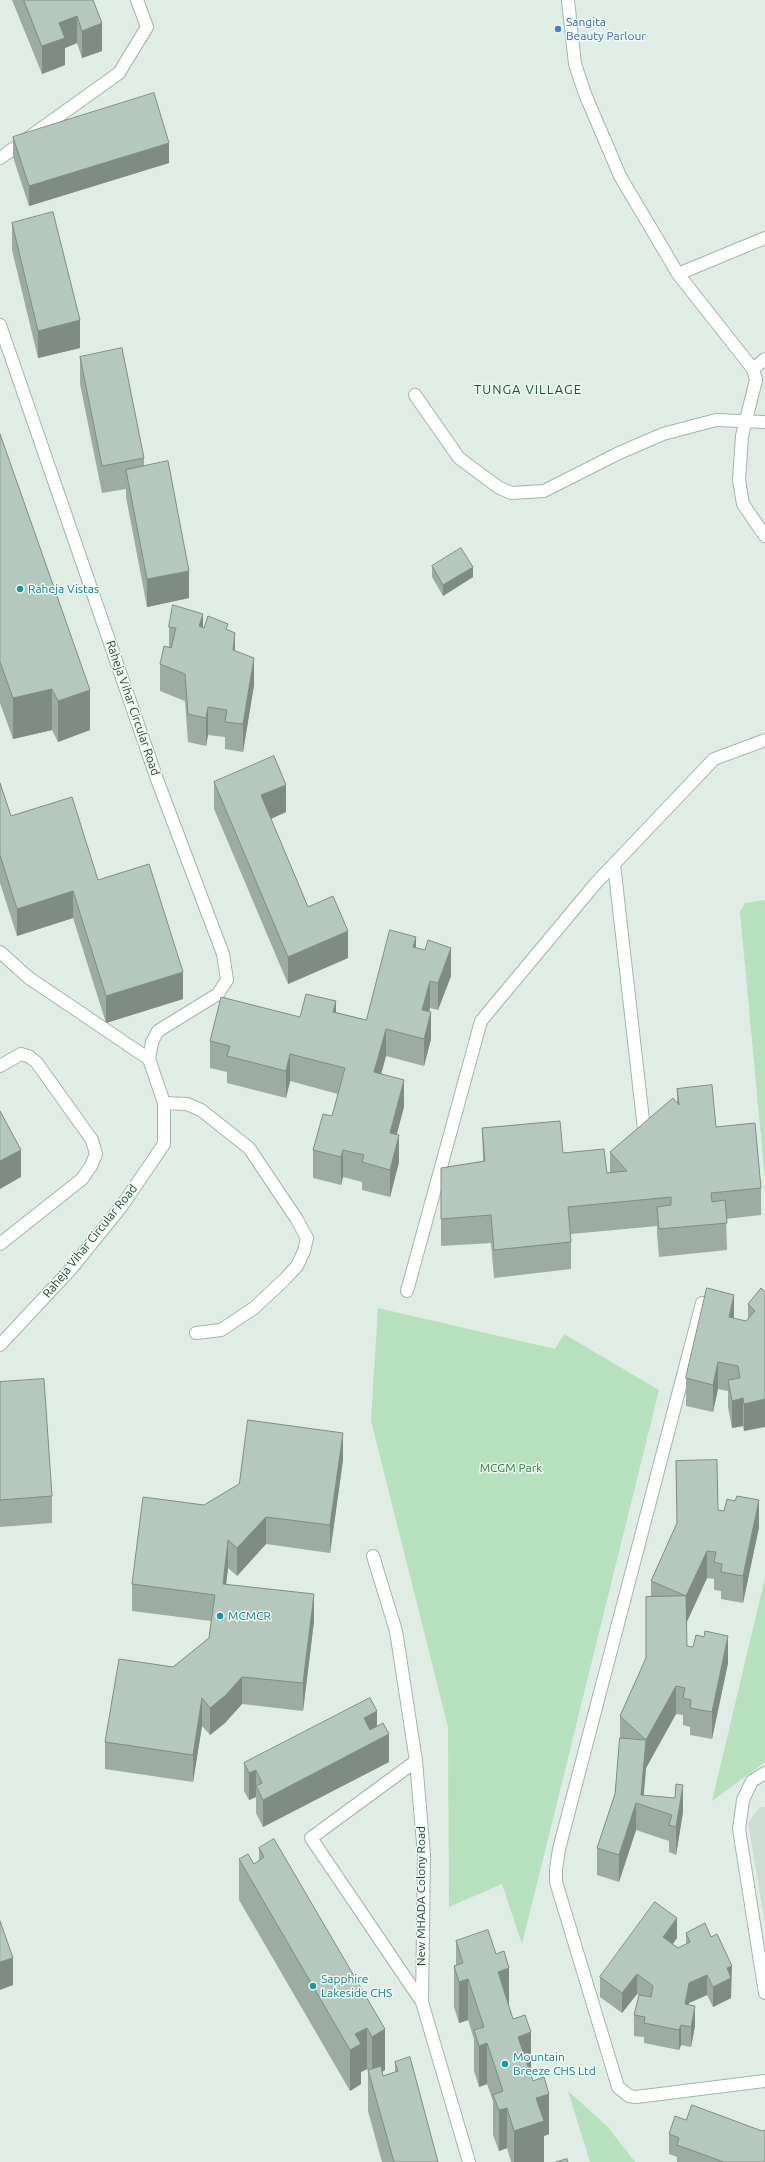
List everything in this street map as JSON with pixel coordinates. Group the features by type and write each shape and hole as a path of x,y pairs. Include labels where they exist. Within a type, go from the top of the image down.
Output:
{"street":[{"path":"0,158 119,73 147,27 137,0"},
{"path":"568,0 575,64 585,94 620,176 678,274 753,369 756,380 742,436 738,480 743,504 765,536"},
{"path":"678,274 765,238"},
{"name":"Raheja Vihar Circular Road","path":"0,325 158,782 223,954 227,980 218,994 158,1031 152,1042 149,1059 164,1103 164,1144 121,1207 71,1269 0,1345"},
{"path":"753,369 765,360"},
{"path":"415,395 459,458 498,487 511,493 544,491 619,453 663,434 716,420 765,422"},
{"path":"407,1291 481,1021 596,883 714,759 765,740"},
{"path":"614,864 645,1138"},
{"path":"0,952 29,978 149,1059"},
{"path":"0,1066 21,1054 30,1057 37,1063 92,1140 96,1154 91,1166 82,1179 0,1244"},
{"path":"164,1103 187,1104 201,1110 249,1148 296,1218 307,1238 304,1251 297,1266 254,1308 221,1330 196,1333"},
{"path":"702,1303 559,1849 556,1882 618,2086 624,2092 636,2097 765,2081"},
{"name":"New MHADA Colony Road","path":"373,1556 396,1631 416,1761 424,1855 422,2002 469,2162"},
{"path":"416,1761 311,1838 422,2002"},
{"path":"765,1773 752,1781 743,1800 739,1829 765,1993"}],"shaded area":[{"path":"760,1807 765,1807 765,1924 748,1823"}],"green space":[{"path":"765,900 765,1180 740,912 745,903"},
{"name":"MCGM Park","path":"378,1308 555,1349 564,1334 659,1390 522,1944 502,1884 449,1907 448,1727 371,1421"},
{"path":"765,1578 765,1762 712,1801"},
{"path":"568,2091 607,2126 635,2162 590,2162"}],"building":[{"path":"24,0 93,0 102,23 82,31 77,16 59,23 65,38 42,46"},
{"path":"154,93 169,143 29,186 13,137"},
{"path":"53,212 80,320 38,331 12,223"},
{"path":"122,348 144,458 102,466 80,357"},
{"name":"Raheja Vistas","path":"0,434 90,690 58,701 52,689 13,698 0,662"},
{"path":"168,461 189,571 147,579 126,470"},
{"path":"461,548 473,567 443,585 432,566"},
{"path":"173,605 203,614 199,626 204,628 208,616 228,624 226,629 235,633 233,650 254,658 243,724 225,722 227,710 208,707 206,718 188,714 185,674 160,664 164,646 171,648 176,628 169,627"},
{"path":"274,756 286,785 261,795 308,907 333,896 348,931 288,957 214,782"},
{"path":"0,783 11,816 72,797 98,880 149,864 183,972 106,996 73,891 17,909 0,855"},
{"path":"390,930 416,937 413,947 425,950 428,940 451,948 438,983 430,981 422,1010 431,1012 424,1039 386,1029 374,1072 404,1080 390,1133 399,1135 390,1170 362,1162 364,1155 343,1150 341,1157 313,1150 323,1114 332,1116 345,1068 290,1054 286,1071 227,1056 230,1046 210,1041 221,997 300,1017 306,994 336,1001 333,1012 366,1020"},
{"path":"712,1085 716,1127 755,1123 761,1188 711,1193 712,1202 725,1200 727,1223 659,1229 657,1207 671,1205 671,1197 568,1207 571,1242 494,1250 491,1215 441,1219 441,1168 485,1161 482,1128 560,1121 563,1153 604,1149 607,1173 627,1171 610,1152 673,1098 679,1105 677,1089"},
{"path":"0,1111 21,1150 0,1161"},
{"path":"707,1288 734,1295 729,1317 746,1321 755,1311 748,1304 761,1288 765,1292 765,1399 744,1404 743,1398 732,1401 728,1380 740,1378 738,1366 718,1362 713,1385 686,1378"},
{"path":"44,1379 52,1496 0,1500 0,1382"},
{"name":"MCMCR","path":"248,1420 343,1433 330,1525 266,1517 237,1548 228,1540 223,1584 314,1594 303,1683 242,1677 225,1696 210,1708 202,1698 193,1755 105,1742 119,1659 173,1667 209,1638 215,1595 132,1584 143,1497 204,1505 239,1484"},
{"path":"717,1460 718,1510 724,1511 727,1499 735,1501 737,1496 759,1500 743,1576 721,1572 722,1564 714,1562 716,1552 707,1551 686,1596 651,1581 677,1523 676,1461"},
{"path":"686,1596 687,1646 693,1647 696,1635 704,1637 705,1631 728,1636 712,1712 690,1708 691,1700 683,1698 685,1688 676,1686 646,1740 620,1716 646,1658 646,1597"},
{"path":"370,1698 377,1711 364,1718 370,1730 383,1723 389,1734 263,1800 256,1786 262,1783 256,1770 249,1773 244,1763"},
{"path":"620,1738 646,1740 641,1795 675,1798 676,1784 683,1785 676,1827 669,1825 672,1815 636,1803 619,1855 597,1848 615,1794"},
{"path":"274,1839 385,2029 372,2037 367,2028 355,2034 361,2044 350,2050 239,1859 248,1854 254,1864 264,1857 259,1848"},
{"path":"655,1902 677,1918 663,1937 678,1948 690,1942 686,1933 705,1923 711,1937 717,1934 732,1966 727,1968 731,1978 713,1987 707,1975 689,1983 685,2004 695,2006 691,2027 681,2025 679,2030 644,2023 645,2017 634,2015 639,1995 651,1997 653,1986 637,1974 622,1993 600,1977"},
{"path":"0,1921 13,1958 0,1962"},
{"path":"488,1930 496,1954 504,1951 509,1968 498,1972 513,2019 525,2015 531,2032 518,2037 533,2081 544,2077 549,2094 536,2098 544,2121 514,2131 507,2108 499,2110 493,2095 503,2091 487,2043 479,2046 474,2030 484,2027 468,1979 459,1982 454,1966 463,1963 456,1941"},
{"path":"410,2057 438,2162 394,2162 368,2070 381,2066 383,2076 398,2071 395,2062"},
{"path":"692,2105 762,2131 765,2130 765,2162 724,2162 677,2145 679,2138 669,2134 675,2116 686,2120"},
{"path":"567,2159 568,2162 556,2162"}],"place":[{"name":"Sangita Beauty Parlour","path":"558,29"},
{"name":"Raheja Vistas","path":"20,589"},
{"name":"MCMCR","path":"220,1616"},
{"name":"Sapphire Lakeside CHS","path":"313,1986"},
{"name":"Mountain Breeze CHS Ltd","path":"505,2064"}],"district":[{"name":"TUNGA VILLAGE","path":"528,390"}]}
